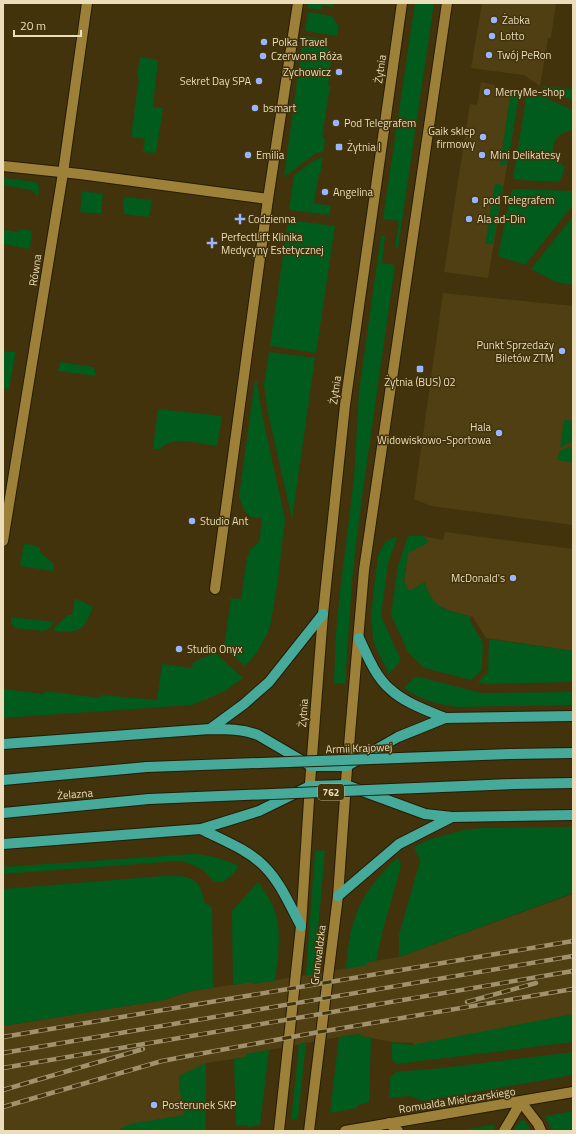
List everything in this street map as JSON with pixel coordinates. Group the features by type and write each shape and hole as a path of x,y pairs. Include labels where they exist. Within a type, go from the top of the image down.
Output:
{"main road":[{"path":"210,729 244,704 269,682 323,614"},
{"path":"359,638 378,674 388,688 405,700 445,718"},
{"path":"3,744 210,729 232,729 250,732 269,741 311,766 347,766 398,737 445,718 573,716"},
{"name":"Armii Krajowej","path":"147,767 573,753"},
{"name":"Żelazna","path":"3,780 147,767"},
{"path":"3,844 201,829 259,811 310,784 346,783 424,814 452,817 573,815"},
{"name":"Żelazna","path":"3,813 149,799 513,784 573,783"},
{"path":"338,896 399,844 452,817"},
{"path":"201,829 238,848 264,867 282,889 301,926"}],"street":[{"name":"Równa","path":"3,541 62,172 87,3"},
{"path":"215,589 268,199 298,3"},
{"name":"Żytnia","path":"310,784 323,614 344,405 402,3"},
{"path":"346,783 366,555 447,3"},
{"path":"3,166 62,172 268,199"},
{"name":"Grunwaldzka","path":"309,1131 338,896 346,783"},
{"name":"Grunwaldzka","path":"279,1131 301,926 310,784"},
{"name":"Romualda Mielczarskiego","path":"345,1131 573,1092"},
{"path":"504,1131 521,1102 538,1124 541,1131"},
{"path":"389,1123 398,1131"}],"shaded area":[{"path":"482,3 556,3 551,38 548,38 540,86 524,75 471,68"},
{"path":"481,82 495,85 495,87 517,90 519,94 488,278 444,272 470,104 477,105"},
{"name":"Hala Widowiskowo-Sportowa","path":"443,293 573,306 573,525 431,506 414,499"},
{"path":"445,532 573,549 573,651 486,638 473,617 450,611 437,605 429,595 425,583 409,591 404,581 408,553 427,543 428,541 423,536 443,540"},
{"path":"573,894 573,1037 417,1059 413,1043 392,1042 361,1036 360,1034 339,1037 247,1054 247,1057 206,1063 193,1128 183,1131 3,1131 3,1026 164,1000 191,991 252,982 253,984 366,965 367,962 399,957"}],"green space":[{"path":"308,3 334,3 333,7 322,5 321,10 308,8"},
{"path":"415,3 434,3 398,248 395,247 399,221 383,219"},
{"path":"308,12 332,16 339,27 337,36 305,31"},
{"path":"303,36 318,38 334,55 332,55 328,86 330,86 322,137 325,138 324,151 315,154 284,177"},
{"path":"140,57 158,60 153,107 163,108 156,153 143,152 145,139 131,137 139,78 137,77"},
{"path":"540,86 573,89 573,101"},
{"path":"511,89 517,90 519,94 508,163 500,165"},
{"path":"529,91 573,110 573,130 560,135 554,145 553,150 555,156 565,167 561,179 558,182 513,179 527,92"},
{"path":"323,157 314,203 331,206 329,215 289,210 294,175 313,161"},
{"path":"3,178 36,182 39,187 38,197 32,190 3,185"},
{"path":"495,183 503,187 493,244 485,244"},
{"path":"514,189 573,191 573,205 525,265 498,256 511,192"},
{"path":"82,191 103,194 101,214 80,212"},
{"path":"124,197 152,200 149,217 123,214"},
{"path":"573,216 573,285 556,282 531,269"},
{"path":"288,220 335,226 316,353 270,346"},
{"path":"21,229 32,231 30,249 3,244 3,230 17,232"},
{"path":"381,236 385,236 382,263 395,265 361,504 352,580 345,684 334,683 336,633 354,479 359,391"},
{"path":"3,351 16,352 9,389 3,388"},
{"path":"269,352 315,358 292,519 268,413 264,384"},
{"path":"60,362 94,367 96,376 58,371"},
{"path":"255,381 257,381 262,414 285,519 271,622 268,632 256,654 245,666 222,646 225,641 231,598 241,599 247,558 250,550 259,542 262,518 251,517 246,513 239,496"},
{"path":"158,409 222,416 217,446 179,441 171,442 160,449 153,449"},
{"path":"564,420 573,421 573,441 560,448"},
{"path":"570,447 573,453 573,463 557,460 560,451"},
{"path":"408,536 423,536 428,541 427,543 408,553 404,581 409,591 425,582 432,598 441,607 470,616 470,621 483,643 482,670 471,680 424,668 408,652 391,615 398,566"},
{"path":"395,537 397,538 388,563 381,616 400,658 399,663 389,674 373,640 371,615 378,555 386,541"},
{"path":"24,544 34,545 40,548 40,552 54,564 53,571 20,566"},
{"path":"75,599 78,599 93,607 83,626 76,631 54,631 55,627 68,615 72,615"},
{"path":"11,617 54,622 49,629 43,631 15,628 11,623"},
{"path":"489,639 573,651 573,682 484,684 478,682 488,672"},
{"path":"215,653 243,678 225,691 192,705 3,718 3,689 44,694 45,691 100,698 101,695 157,700 162,664 192,668 193,662"},
{"path":"417,677 481,693 573,692 573,705 458,707 443,705 424,699 404,688 413,678"},
{"path":"573,827 573,893 399,957 399,935 420,861 414,847 428,840 463,830 481,828"},
{"path":"315,850 325,851 314,974 306,976"},
{"path":"195,854 229,861 239,866 225,881 222,882 214,881 200,868 179,861 3,874 3,867"},
{"path":"397,858 401,863 400,870 382,933 376,961 367,962 367,965 346,969 350,935 359,908 365,895 374,883"},
{"path":"163,876 185,877 196,882 203,893 204,902 212,907 213,988 191,991 164,1000 3,1026 3,889"},
{"path":"258,882 273,906 278,924 279,943 275,981 233,985 232,911"},
{"path":"573,1014 573,1042 397,1064 392,1060 392,1042 412,1045"},
{"path":"360,1034 361,1036 371,1038 369,1102 358,1105 357,1108 330,1113 339,1037"},
{"path":"306,1042 298,1119 291,1120 299,1044"},
{"path":"269,1050 260,1125 249,1127 246,1125 236,1126 234,1059 246,1057 246,1054"},
{"path":"573,1052 573,1075 424,1101 409,1096 389,1098 390,1078 396,1072"},
{"path":"206,1063 206,1131 116,1131 130,1124 184,1115 179,1086 179,1076"},
{"path":"573,1111 573,1131 553,1131 545,1117 546,1116"},
{"path":"521,1120 525,1121 531,1131 513,1131"},
{"path":"492,1125 495,1126 493,1131 457,1131"}],"railway":[{"path":"3,1037 573,941"},
{"path":"3,1053 573,956"},
{"path":"3,1068 573,971"},
{"path":"467,1002 536,983"},
{"path":"3,1107 162,1061 319,1032 573,989"},
{"path":"3,1090 143,1049"}],"place":[{"name":"Żabka","path":"494,20"},
{"name":"Lotto","path":"492,36"},
{"name":"Polka Travel","path":"264,42"},
{"name":"Twój PeRon","path":"489,55"},
{"name":"Czerwona Róża","path":"263,56"},
{"name":"Zychowicz","path":"339,72"},
{"name":"Sekret Day SPA","path":"259,81"},
{"name":"MerryMe-shop","path":"487,92"},
{"name":"bsmart","path":"255,108"},
{"name":"Pod Telegrafem","path":"336,123"},
{"name":"Gaik sklep firmowy","path":"483,137"},
{"name":"Żytnia I","path":"339,147"},
{"name":"Emilia","path":"248,155"},
{"name":"Mini Delikatesy","path":"482,155"},
{"name":"Angelina","path":"325,192"},
{"name":"pod Telegrafem","path":"475,200"},
{"name":"Codzienna","path":"240,219"},
{"name":"Ala ad-Din","path":"469,219"},
{"name":"PerfectLift Klinika Medycyny Estetycznej","path":"212,243"},
{"name":"Punkt Sprzedaży Biletów ZTM","path":"562,351"},
{"name":"Żytnia (BUS) 02","path":"420,369"},
{"name":"Hala Widowiskowo-Sportowa","path":"499,433"},
{"name":"Studio Ant","path":"192,521"},
{"name":"McDonald's","path":"513,578"},
{"name":"Studio Onyx","path":"179,649"},
{"name":"Posterunek SKP","path":"154,1105"}]}
